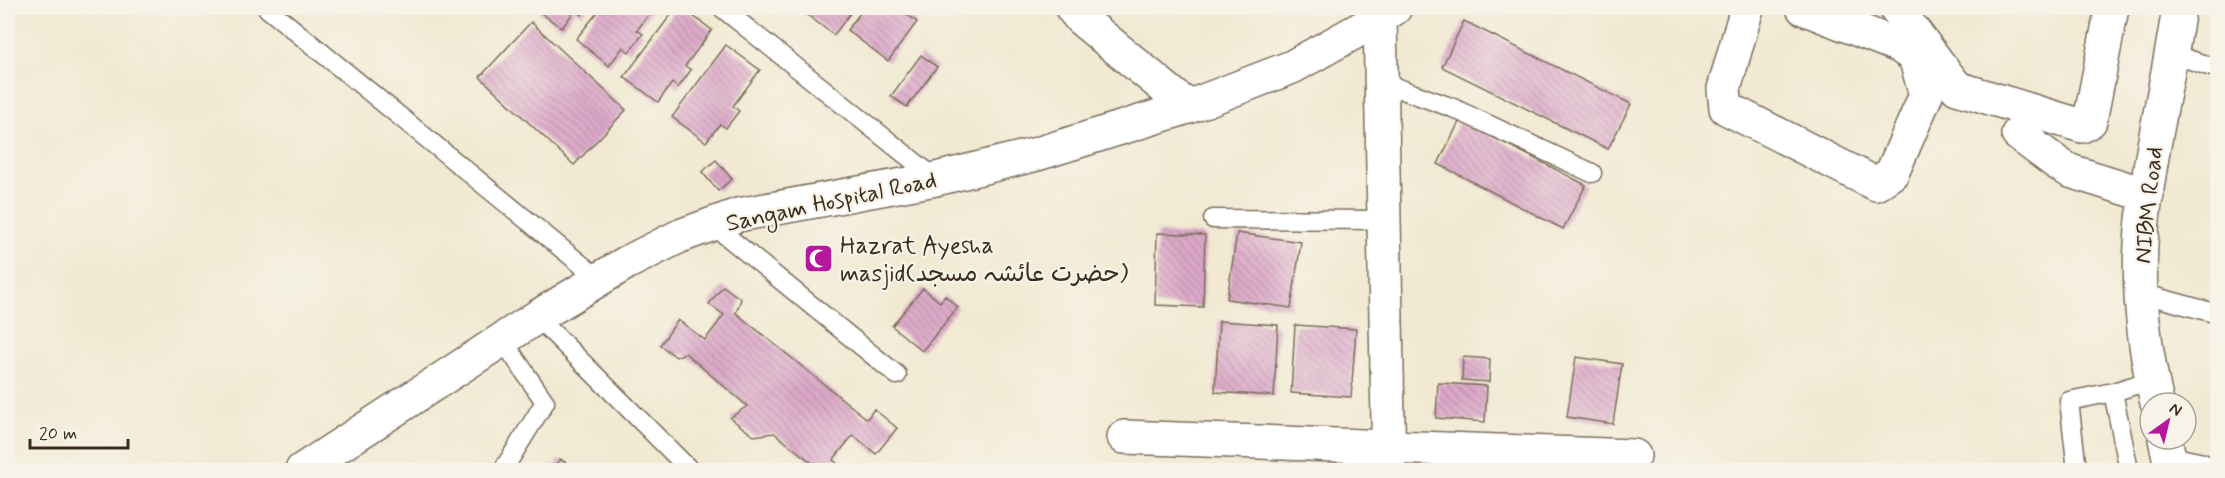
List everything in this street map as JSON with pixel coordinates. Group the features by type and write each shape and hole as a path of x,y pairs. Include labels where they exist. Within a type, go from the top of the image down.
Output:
{"street":[{"path":"1072,8 1081,19 1188,107"},
{"path":"1747,8 1724,89 1726,108 1876,184 1892,173 1926,94 1916,57 1899,46 1803,8"},
{"path":"1896,8 1957,88 2082,126 2090,121 2112,8"},
{"name":"NIBM Road","path":"2154,391 2141,293 2142,231 2156,134 2179,8"},
{"name":"Sangam Hospital Road","path":"302,471 537,317 626,263 680,236 738,215 936,179 1037,154 1188,107 1292,67 1387,13"},
{"path":"1387,13 1381,82 1389,459"},
{"path":"2018,134 2057,164 2070,171 2147,195"},
{"path":"1124,437 1389,459 1634,456"}],"lane":[{"path":"267,8 599,279"},
{"path":"722,8 936,179"},
{"path":"2172,54 2217,69"},
{"path":"1381,82 1453,108 1592,172"},
{"path":"1213,219 1384,219"},
{"path":"713,225 897,375"},
{"path":"2141,293 2217,314"},
{"path":"537,317 690,471"},
{"path":"502,339 545,402 503,471"},
{"path":"2113,392 2129,471"},
{"path":"2077,471 2069,401 2113,392 2138,392"}],"building":[{"path":"534,8 587,8 582,15 575,10 562,28"},
{"path":"601,8 654,8 637,30 643,34 629,52 623,47 609,66 576,39"},
{"path":"676,8 682,8 712,30 685,66 691,70 678,88 672,83 658,102 624,77"},
{"path":"798,8 854,8 834,35"},
{"path":"864,8 897,8 917,22 888,61 847,30"},
{"path":"1464,21 1631,104 1608,149 1442,67"},
{"path":"531,22 626,110 574,165 480,77"},
{"path":"726,45 760,70 733,106 739,111 726,128 720,124 706,142 672,117"},
{"path":"921,55 937,67 907,107 891,96"},
{"path":"1460,120 1586,185 1563,229 1438,164"},
{"path":"716,160 732,179 718,191 702,172"},
{"path":"1157,233 1205,235 1203,307 1155,305"},
{"path":"1237,233 1301,242 1291,308 1227,299"},
{"path":"723,286 741,299 736,313 867,419 874,409 897,428 876,454 853,435 833,460 846,470 821,470 774,433 754,436 730,418 747,406 685,353 676,357 660,345 678,320 705,340 724,315 709,304"},
{"path":"923,288 940,302 945,296 958,307 922,351 892,326"},
{"path":"1219,321 1278,325 1274,396 1215,392"},
{"path":"1295,325 1356,329 1351,397 1291,393"},
{"path":"1463,357 1490,359 1489,382 1462,380"},
{"path":"1576,357 1622,364 1613,424 1567,417"},
{"path":"1438,383 1487,386 1485,422 1436,418"},
{"path":"560,459 577,470 552,470"}],"place":[{"name":"Hazrat Ayesha masjid(حضرت عائشہ مسجد)","path":"819,259"}]}
